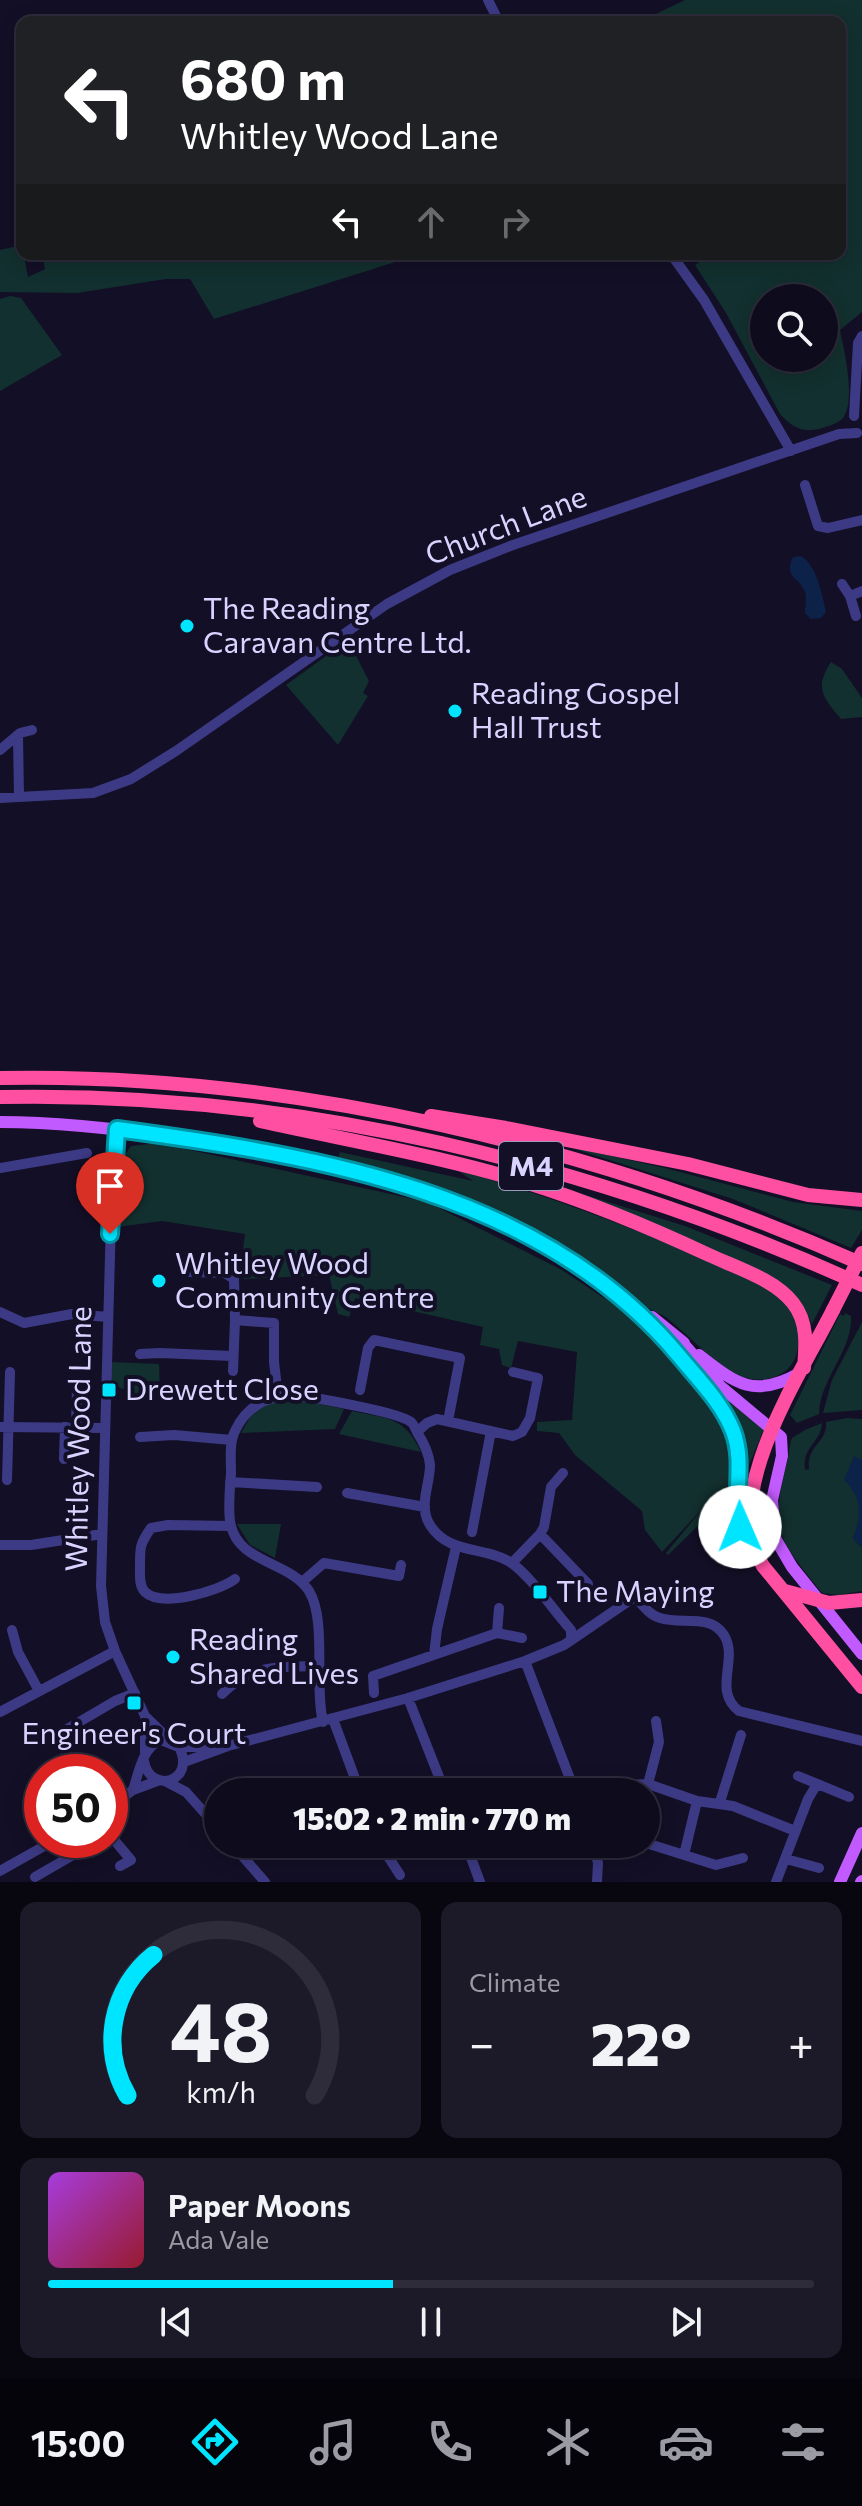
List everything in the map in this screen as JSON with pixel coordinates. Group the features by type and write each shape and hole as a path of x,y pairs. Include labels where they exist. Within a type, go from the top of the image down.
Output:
{"highway":[{"name":"M4","path":"0,1078 178,1086 449,1117 688,1164 797,1193 862,1200"},
{"name":"M4","path":"0,1097 85,1098 186,1105 362,1128 492,1155 676,1211 771,1245 862,1285"},
{"name":"M4","path":"186,1105 396,1149 528,1183 670,1237 765,1281 786,1296 798,1310 804,1325 806,1350 803,1370"},
{"name":"M4","path":"367,1110 468,1132 618,1173 776,1229 862,1264"},
{"path":"862,1253 803,1370 778,1434 755,1472 750,1501 752,1537 759,1560 862,1687"},
{"path":"781,1589 819,1602 862,1600"}],"main road":[{"path":"0,1122 117,1129 276,1154 415,1189 527,1234 591,1273 731,1379 747,1386 769,1387 803,1370"},
{"path":"629,1303 709,1392 728,1422 739,1459 737,1508 740,1527 748,1548 759,1560"},
{"path":"681,1341 731,1397 778,1434 782,1456 772,1500 775,1538 786,1559 862,1654"},
{"path":"840,1882 862,1833"}],"street":[{"path":"675,260 711,311 791,451"},
{"path":"860,434 857,351 862,336"},
{"name":"Church Lane","path":"839,434 857,412"},
{"name":"Church Lane","path":"0,798 95,793 131,779 387,604 450,570 539,536 839,434 860,434"},
{"path":"805,485 816,523 822,528 862,520"},
{"path":"810,499 822,496"},
{"path":"842,584 850,596 856,616"},
{"path":"850,596 862,591"},
{"path":"0,750 18,735 32,730"},
{"path":"18,735 19,797"},
{"name":"Whitley Wood Lane","path":"117,1129 112,1182 101,1586 105,1622 145,1716 176,1745"},
{"path":"0,1168 87,1153"},
{"path":"189,1272 225,1273 234,1279 233,1371"},
{"path":"0,1312 24,1323 72,1314 108,1317"},
{"path":"235,1320 274,1323 278,1396"},
{"path":"360,1390 368,1348 374,1340 460,1358 448,1421"},
{"path":"140,1354 232,1356"},
{"path":"7,1480 4,1427 10,1372"},
{"path":"417,1432 437,1419 513,1436 522,1432 530,1418 538,1378 513,1372"},
{"path":"64,1459 77,1385"},
{"path":"354,1778 319,1705 317,1610 311,1593 302,1582 245,1549 231,1526 232,1440 235,1430 250,1411 262,1402 278,1396 295,1395 384,1413 412,1422 429,1456 425,1507 429,1523 440,1536 456,1547 497,1556 512,1563 571,1630 571,1638"},
{"path":"4,1427 105,1428"},
{"path":"472,1532 491,1431"},
{"path":"140,1437 174,1435 232,1440"},
{"path":"512,1563 544,1527 551,1487 563,1473"},
{"path":"230,1482 317,1487"},
{"path":"347,1493 425,1507"},
{"path":"231,1526 168,1525 151,1528 140,1543 140,1581 145,1592 157,1598 206,1593 223,1588 235,1579"},
{"path":"0,1545 31,1545 102,1534"},
{"path":"540,1534 588,1584"},
{"path":"434,1655 456,1547"},
{"path":"302,1582 324,1563 399,1576 401,1565"},
{"path":"128,1794 162,1780 174,1779 182,1768 228,1746 408,1698 525,1661 564,1645 633,1598 657,1617 709,1622 723,1634 728,1649 727,1692 730,1704 739,1711 862,1741"},
{"path":"497,1633 499,1608"},
{"path":"12,1630 18,1652 39,1691"},
{"path":"374,1693 373,1676 497,1633 522,1638"},
{"path":"0,1712 115,1651"},
{"path":"525,1661 570,1778"},
{"path":"222,1694 236,1680 251,1673 281,1667 318,1666"},
{"path":"66,1754 57,1735 115,1701 135,1693"},
{"path":"408,1698 439,1778"},
{"name":"Whitley Wood Lane","path":"133,1790 144,1756 145,1716"},
{"path":"650,1778 659,1742 656,1721"},
{"path":"720,1802 741,1735"},
{"path":"204,1812 186,1792 146,1770 144,1756 151,1744 161,1740 176,1745 228,1746"},
{"path":"176,1745 186,1792"},
{"path":"798,1776 849,1797"},
{"path":"776,1882 808,1799 817,1784"},
{"path":"660,1788 697,1801 720,1802 795,1831"},
{"path":"684,1855 697,1801"},
{"path":"660,1847 716,1865 743,1858"},
{"path":"120,1866 131,1860 128,1856"},
{"path":"0,1871 23,1858 36,1880 69,1858"},
{"path":"244,1858 265,1882"},
{"path":"389,1858 400,1875"},
{"path":"471,1858 480,1882"},
{"path":"597,1858 597,1882"},
{"path":"786,1859 819,1868"}],"green space":[{"path":"685,0 862,0 862,312 840,330 849,389 849,401 842,419 813,430 792,425 780,414 758,372 838,372 838,284 750,284 750,358 695,265 702,260 846,260 846,16 652,16"},
{"path":"16,246 16,260 25,260 28,277 45,269 43,260 401,260 214,319 190,279 166,279 77,293 0,292 0,250"},
{"path":"10,296 21,298 62,355 0,391 0,299"},
{"path":"348,640 369,681 363,693 368,696 338,745 286,685"},
{"path":"831,662 842,669 862,698 862,717 841,719 825,699 823,679"},
{"path":"158,1143 427,1202 562,1270 604,1298 624,1306 647,1326 709,1397 735,1447 734,1518 702,1522 668,1555 666,1553 704,1507 662,1552 645,1530 642,1511 575,1455 559,1433 537,1431 537,1422 572,1420 577,1352 518,1341 511,1368 502,1365 499,1349 480,1345 483,1327 355,1298 349,1317 338,1314 329,1275 244,1279 240,1273 245,1234 162,1221 117,1227 121,1160 131,1146"},
{"path":"562,1145 793,1202 862,1211 862,1230 851,1248 733,1199"},
{"path":"340,1152 473,1181 457,1170 488,1179 610,1221 761,1283 781,1298 794,1316 799,1342 796,1356 786,1370 771,1378 752,1379 734,1373 667,1318 635,1301 547,1238 471,1204 337,1161"},
{"path":"541,1181 685,1226 832,1285 812,1324 801,1303"},
{"path":"845,1313 851,1316 847,1341 825,1388 819,1414 797,1423 790,1415 840,1314 844,1316"},
{"path":"862,1322 862,1410 823,1413 832,1380"},
{"path":"110,1362 159,1364 160,1394 138,1394 109,1384"},
{"path":"702,1373 764,1429 747,1470 736,1426"},
{"path":"279,1400 304,1401 344,1409 335,1429 241,1433 253,1412"},
{"path":"352,1411 401,1425 421,1452 339,1434"},
{"path":"862,1419 862,1460 854,1457 851,1487 860,1502 860,1520 853,1538 862,1548 862,1591 838,1595 822,1593 796,1560 782,1534 779,1505 792,1438 822,1423 806,1455 805,1470 809,1469 811,1455 824,1435 826,1422"},
{"path":"237,1524 281,1524 275,1558 250,1545"}],"water":[{"path":"801,556 811,566 818,581 826,612 821,618 811,619 805,613 805,592 791,573 793,557"},
{"path":"854,1456 862,1460 862,1548 853,1538 859,1507 854,1493 844,1480"}],"place":[{"name":"The Reading Caravan Centre Ltd.","path":"187,626"},
{"name":"Reading Gospel Hall Trust","path":"455,711"},
{"name":"Whitley Wood Community Centre","path":"159,1281"},
{"name":"Drewett Close","path":"109,1390"},
{"name":"The Maying","path":"540,1592"},
{"name":"Reading Shared Lives","path":"173,1657"},
{"name":"Engineer's Court","path":"134,1703"}],"route":[{"path":"110,1234 117,1129 249,1148 364,1174 415,1189 527,1234 591,1273 629,1303 665,1339 717,1403 733,1431 738,1450 737,1508 740,1527"}]}
